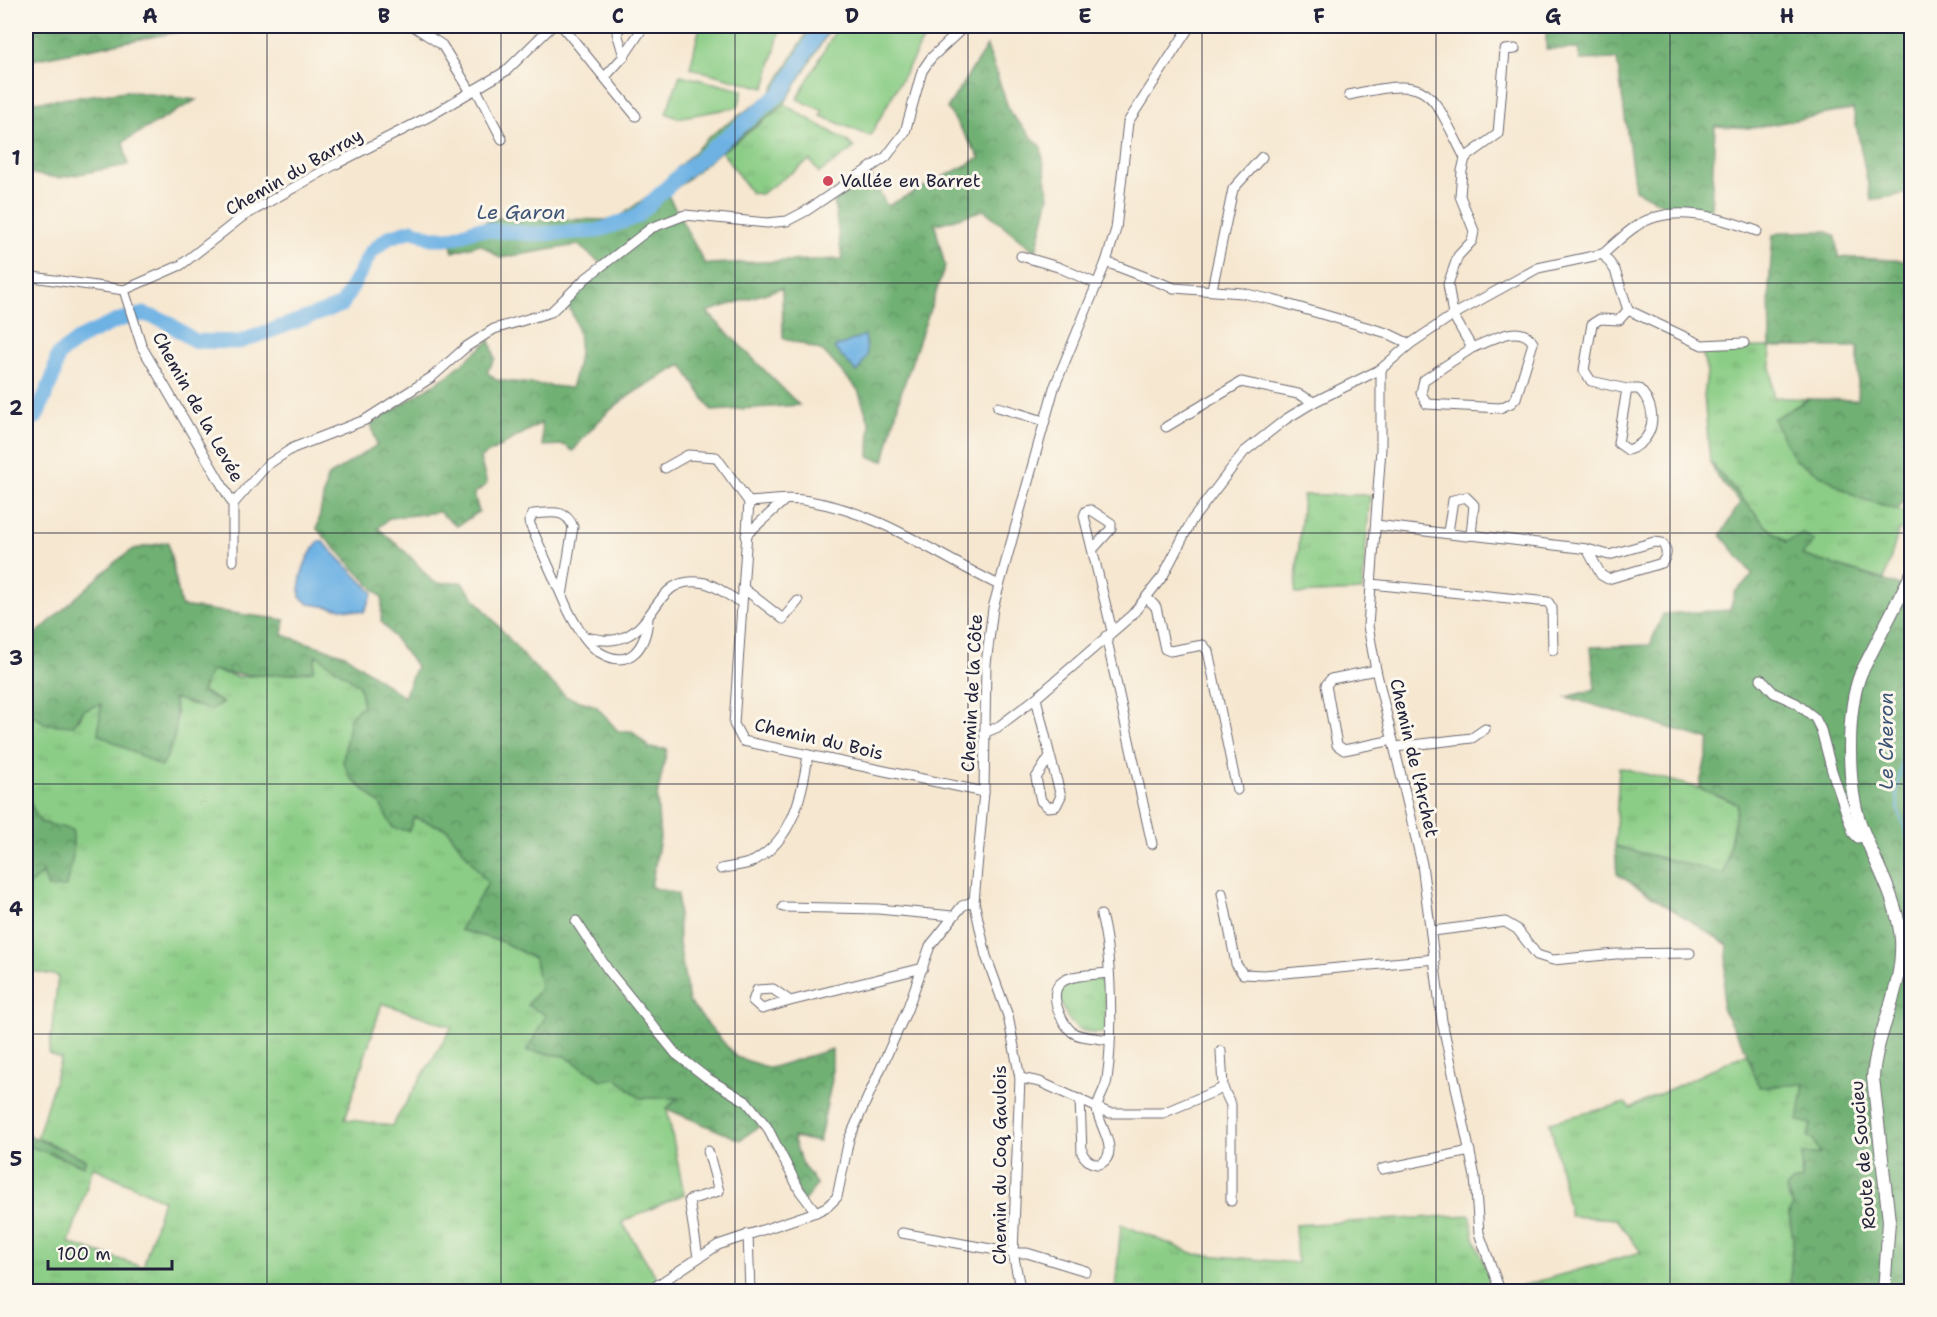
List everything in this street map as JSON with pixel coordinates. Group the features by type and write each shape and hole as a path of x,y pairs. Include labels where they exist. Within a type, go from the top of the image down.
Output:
{"street":[{"path":"413,26 442,45 474,91 502,139"},
{"name":"Chemin du Barray","path":"124,290 180,266 242,217 474,91 506,71 552,26"},
{"path":"562,26 636,116"},
{"path":"621,26 617,33 624,56"},
{"path":"605,77 624,56 644,26"},
{"path":"233,561 233,504 267,465 285,453 365,420 432,377 466,348 494,329 551,312 619,251 651,228 685,215 767,223 787,220 806,212 886,157 899,142 922,71 938,51 965,26"},
{"name":"Chemin de la Côte","path":"974,901 984,792 986,664 998,584 1061,368 1106,262 1116,229 1128,122 1190,26"},
{"path":"1465,158 1498,134 1505,50 1515,49"},
{"path":"1349,95 1400,85 1415,86 1430,96 1465,158 1460,196 1474,231 1472,241 1458,256 1449,284 1453,315 1472,348"},
{"path":"1212,289 1233,189 1262,157"},
{"path":"984,733 998,727 1036,698 1147,598 1163,576 1192,520 1244,452 1314,402 1381,369 1410,344 1453,315 1538,268 1603,254 1636,226 1666,216 1713,216 1757,231"},
{"path":"1603,254 1615,270 1628,310 1702,345 1744,343"},
{"path":"1021,256 1058,267 1097,284"},
{"path":"1106,262 1174,288 1242,293 1327,314 1387,333 1410,344"},
{"path":"26,276 124,290"},
{"name":"Chemin de la Levée","path":"124,290 142,347 233,504"},
{"path":"1627,388 1618,443 1628,450 1639,447 1648,434 1653,412 1649,399 1639,389 1591,381 1584,370 1592,324 1600,319 1619,320 1628,310"},
{"path":"1519,332 1529,336 1533,343 1516,398 1500,408 1427,404 1421,393 1424,380 1472,348 1511,333 1519,332"},
{"name":"Chemin de l'Archet","path":"1381,369 1381,449 1368,626 1376,670 1422,864 1442,1021 1476,1177 1479,1233 1498,1285"},
{"path":"1166,427 1241,382 1298,394 1314,402"},
{"path":"998,406 1044,421"},
{"path":"664,468 688,455 716,457 749,502 807,500 866,515 925,543 957,565 998,584"},
{"path":"1448,532 1453,500 1466,497 1474,505 1471,535"},
{"path":"746,535 785,500"},
{"name":"Chemin du Bois","path":"749,502 734,724 743,741 984,792"},
{"path":"562,596 573,527 569,518 561,512 533,514 529,522 562,596 574,622 598,651 621,658 632,655 647,637 648,618"},
{"path":"1376,525 1587,549 1610,555 1654,542 1662,543 1666,548 1667,556 1662,563 1608,579 1601,574 1587,549"},
{"path":"1093,549 1152,844"},
{"name":"Route de Soucieu","path":"1884,1292 1889,1221 1873,1078 1874,1061 1895,998 1901,942 1892,896 1865,836 1854,792 1853,702 1866,662 1911,573"},
{"path":"586,637 607,641 620,639 634,632 648,618 661,596 681,583 707,583 741,602"},
{"path":"1371,584 1548,602 1552,608 1553,650"},
{"path":"743,588 783,619 798,602"},
{"path":"1147,598 1156,607 1165,649 1170,651 1203,645 1209,651 1238,790"},
{"path":"1376,670 1331,679 1326,685 1337,745 1344,750 1472,738 1485,729"},
{"path":"1761,679 1774,693 1802,706 1815,718 1821,730 1853,832 1858,838 1865,836"},
{"path":"1036,698 1061,796 1056,806 1048,807 1041,801 1036,778 1050,756"},
{"path":"721,869 752,862 768,851 783,834 795,814 808,755"},
{"path":"1222,892 1236,964 1243,974 1264,975 1435,959"},
{"path":"647,1292 718,1245 816,1212 828,1206 837,1197 849,1139 907,1010 930,945 962,906 974,901"},
{"name":"Chemin du Coq Gaulois","path":"974,901 986,956 1008,1016 1020,1078 1013,1253 1021,1292"},
{"path":"783,907 878,909 953,916"},
{"path":"1080,1099 1082,1153 1086,1161 1094,1164 1101,1163 1108,1157 1109,1149 1097,1108 1107,1081 1109,1040 1106,934 1101,915"},
{"path":"576,921 622,989 676,1054 707,1078 747,1102 767,1127 800,1191 816,1212"},
{"path":"1432,931 1505,922 1517,929 1537,955 1553,960 1616,954 1690,953"},
{"path":"790,1001 923,968"},
{"path":"1108,973 1068,978 1060,982 1055,998 1064,1022 1074,1033 1109,1040"},
{"path":"1221,1051 1223,1088 1231,1105 1230,1201"},
{"path":"1020,1078 1040,1082 1109,1113 1163,1113 1223,1088"},
{"path":"698,1257 689,1200 719,1191 708,1151"},
{"path":"1382,1169 1470,1151"},
{"path":"902,1233 1013,1253 1027,1253 1086,1271"},
{"path":"748,1234 750,1292"}],"green space":[{"path":"26,26 208,26 26,61"},
{"path":"700,26 781,26 765,88 690,68"},
{"path":"811,26 832,26 784,104 721,151 668,195 705,264 842,259 834,201 872,177 887,206 980,158 947,108 987,46 1010,113 1041,147 1049,196 1036,252 984,210 935,225 945,266 901,393 884,461 869,457 870,425 858,390 823,351 783,338 782,288 707,312 799,405 712,411 682,365 622,401 598,422 573,451 564,445 543,446 541,423 480,458 487,484 474,494 479,512 457,526 439,512 390,518 378,528 410,556 431,580 437,583 461,582 528,661 567,697 596,706 618,731 632,731 650,748 667,749 657,797 660,838 651,887 678,894 679,944 689,1002 736,1057 770,1068 832,1049 832,1080 819,1142 793,1137 801,1162 817,1185 803,1202 779,1153 761,1125 740,1140 667,1109 678,1098 640,1098 616,1078 602,1080 565,1056 527,1051 546,1015 527,1005 540,989 535,959 503,942 460,930 488,883 447,829 414,817 409,831 393,828 380,804 351,778 343,762 350,717 363,705 359,685 316,655 313,671 262,675 211,670 202,691 222,703 210,710 173,698 176,717 175,733 162,767 98,734 101,704 84,710 73,726 46,724 26,710 26,643 115,562 134,549 168,542 181,606 285,620 283,635 345,655 404,697 416,666 381,621 382,598 317,529 327,477 377,445 371,424 447,376 490,340 495,359 487,372 496,380 571,388 579,356 579,345 576,325 567,304 605,267 578,245 500,258 480,244 453,252 448,235 497,218 615,220 652,193 711,135 770,94"},
{"path":"838,26 931,26 870,136 821,116 823,111 797,99"},
{"path":"1546,26 1911,26 1911,193 1871,200 1853,109 1753,128 1715,126 1711,210 1668,207 1635,190 1617,59 1580,60 1579,49 1546,49"},
{"path":"680,75 743,90 738,107 677,118 666,113"},
{"path":"127,91 196,100 123,142 128,165 58,178 26,173 26,103"},
{"path":"785,105 847,141 854,148 819,173 810,160 761,194 751,193 722,152"},
{"path":"1826,231 1836,237 1838,257 1911,261 1911,487 1898,510 1857,497 1794,459 1773,419 1809,399 1858,400 1858,347 1770,347 1769,285 1773,235 1784,232"},
{"path":"1770,347 1773,397 1809,399 1773,419 1898,510 1911,512 1911,531 1899,530 1884,580 1801,555 1814,541 1803,533 1787,542 1766,526 1710,462 1704,396 1707,372 1701,348"},
{"path":"1710,462 1766,526 1786,542 1803,533 1814,541 1802,555 1911,589 1911,1291 1796,1291 1790,1281 1793,1239 1789,1214 1793,1206 1786,1189 1792,1182 1802,1179 1802,1154 1820,1154 1814,1141 1808,1137 1811,1124 1798,1121 1804,1084 1759,1087 1747,1053 1722,1008 1728,945 1617,874 1615,846 1724,874 1738,804 1699,788 1710,740 1567,697 1595,689 1591,647 1650,645 1663,614 1730,610 1735,592 1753,575 1721,535 1740,502 1718,478"},
{"path":"1303,495 1370,495 1362,591 1295,594"},
{"path":"316,654 359,685 363,705 350,717 343,761 351,778 380,804 393,828 413,817 447,829 488,883 461,930 503,942 535,959 547,1015 527,1051 565,1056 602,1080 616,1078 640,1098 678,1098 667,1109 684,1194 622,1222 662,1286 651,1292 26,1291 26,1145 84,1166 85,1159 37,1138 61,1059 49,1054 58,976 26,970 26,888 44,871 73,830 40,822 26,795 26,710 46,724 79,720 84,710 101,704 145,756 162,766 177,714 173,698 210,710 221,702 202,691 211,670 238,677 313,671","holes":["382,1003 452,1027 392,1126 345,1119","93,1167 163,1200 143,1267 69,1243"]},
{"path":"1619,767 1699,788 1738,803 1724,874 1615,846"},
{"path":"26,795 40,822 73,830 73,856 66,887 48,888 43,872 26,888"},
{"path":"1095,978 1102,981 1105,986 1106,1029 1103,1033 1093,1033 1078,1028 1067,1017 1061,1001 1060,992 1068,983"},
{"path":"1747,1053 1759,1086 1804,1084 1799,1120 1811,1124 1814,1141 1820,1154 1801,1169 1802,1179 1788,1196 1793,1206 1789,1214 1793,1239 1790,1281 1796,1291 1500,1292 1641,1252 1616,1219 1570,1216 1550,1122 1625,1103 1630,1108"},
{"path":"26,1134 85,1159 84,1166 26,1145"},
{"path":"1470,1215 1474,1237 1495,1291 1115,1291 1121,1224 1195,1254 1297,1263 1295,1225"}],"water":[{"path":"865,335 867,356 857,372 834,348"},
{"path":"319,541 323,542 373,593 364,612 309,604 300,597 300,582 304,567"}],"waterway":[{"name":"Le Garon","path":"26,420 36,417 53,377 58,355 82,337 119,320 144,314 165,321 195,341 239,342 342,305 371,252 389,237 413,230 431,238 453,238 477,229 535,234 597,231 636,217 682,173 782,92 822,26"},
{"name":"Le Cheron","path":"1912,674 1905,675 1899,684 1902,760 1897,791 1898,809 1912,851"},
{"name":"Le Cheron","path":"1907,1292 1912,1281"}],"place":[{"name":"Vallée en Barret","path":"828,181"}]}
